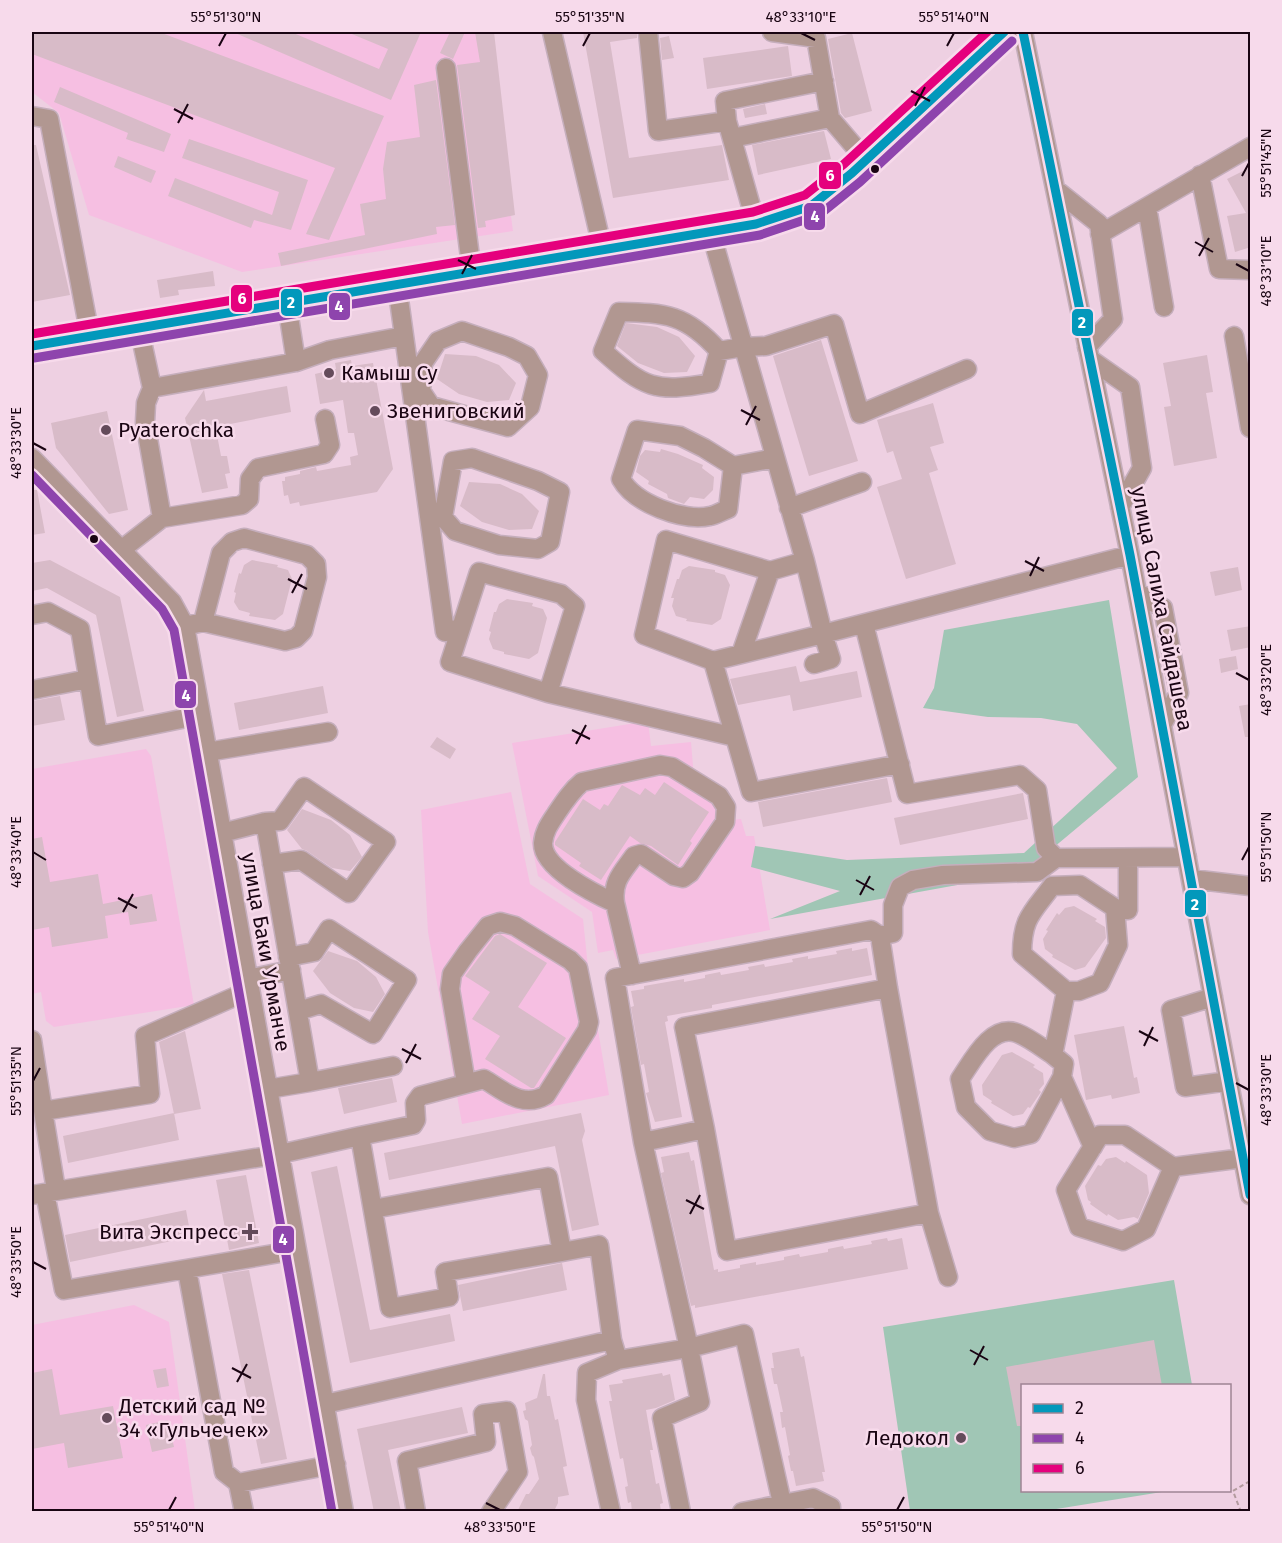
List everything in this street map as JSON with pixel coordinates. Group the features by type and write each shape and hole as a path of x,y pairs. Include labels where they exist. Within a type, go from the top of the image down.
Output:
{"street":[{"path":"552,32 603,251"},
{"path":"648,32 658,131 729,129 830,118"},
{"path":"772,32 816,38 830,118 865,159"},
{"path":"32,346 756,224 811,206 852,173 1004,32"},
{"name":"улица Салиха Сайдашева","path":"1023,32 1130,555 1251,1195"},
{"path":"446,68 472,273"},
{"path":"756,224 729,129 725,102 824,81"},
{"path":"32,116 50,119 90,336"},
{"path":"1100,234 1251,147"},
{"path":"1200,175 1219,269 1251,270"},
{"path":"1055,189 1099,224 1113,320 1089,353 1130,387 1142,468 1120,507"},
{"path":"1147,207 1164,307"},
{"path":"711,233 831,659 814,664"},
{"path":"397,285 436,517 445,632 461,628"},
{"path":"287,304 296,362"},
{"path":"619,312 656,313 681,319 704,334 719,351 710,383 686,387 654,387 630,376 603,351 619,312"},
{"path":"719,351 766,346 834,324 860,414 967,369"},
{"path":"139,328 152,388 146,403 145,422 162,518"},
{"path":"462,331 509,347 527,356 538,375 530,407 508,427 431,406 416,389 423,363 438,341 462,331"},
{"path":"152,388 296,362 330,350 404,336"},
{"path":"1234,336 1251,428"},
{"path":"121,550 162,518 242,505 249,499 250,478 258,468 324,454 330,445 326,419"},
{"path":"733,466 728,509 710,516 678,516 627,490 621,479 637,430 680,436 733,466 775,458"},
{"name":"улица Баки Урманче","path":"32,458 172,602 184,626 344,1512"},
{"path":"472,458 538,480 560,492 550,542 538,549 499,545 454,531 436,517 453,461 472,458"},
{"path":"789,508 862,482"},
{"path":"184,626 203,622 285,641 296,638 303,631 317,577 316,564 307,555 244,538 232,542 221,553 203,622"},
{"path":"805,561 770,571 666,540 644,635 713,661 1130,555"},
{"path":"741,654 770,571"},
{"path":"548,693 575,606 561,594 479,572 450,662 548,693 735,737"},
{"path":"32,615 48,612 80,629 98,736 201,716"},
{"path":"864,624 907,794 1020,775 1037,790 1046,848 1056,858"},
{"path":"713,661 752,792 900,764"},
{"path":"32,690 88,679"},
{"path":"207,752 328,732"},
{"path":"615,903 597,895 553,866 545,855 543,845 545,830 573,789 582,782 660,765 672,767 719,796 726,807 725,822 690,873 682,878 674,876 641,854 634,856 616,882 615,903 632,975"},
{"path":"222,833 280,820 304,787 386,842 349,893 301,860 272,864"},
{"path":"265,822 310,1082"},
{"path":"681,1512 662,1418 700,1402 643,1142 615,978 871,930 880,936 893,933 893,905 900,887 912,880 943,875 1037,872 1056,858 1187,857"},
{"path":"1115,908 1118,945 1100,983 1079,991 1066,991 1022,954 1022,937 1026,919 1052,886 1080,885 1115,908 1128,910 1128,858"},
{"path":"1191,879 1251,886"},
{"path":"44,1193 280,1154 413,1125 416,1120 415,1103 420,1096 484,1079 521,1100 535,1101 546,1095 587,1030 589,1022 578,968 570,960 515,926 500,922 488,926 452,974 450,989 466,1083"},
{"path":"43,1111 150,1094 145,1036 314,952 329,929 407,980 373,1034 321,1004 298,1011"},
{"path":"880,936 929,1213 948,1277"},
{"path":"888,988 684,1027 727,1251 929,1213"},
{"path":"1053,1055 1066,991"},
{"path":"1213,997 1171,1010 1185,1087 1229,1080"},
{"path":"1003,1032 1016,1032 1053,1055 1064,1064 1062,1077 1031,1134 1014,1138 990,1131 966,1107 960,1079 989,1039 1003,1032"},
{"path":"32,1040 43,1111 44,1193 64,1290 297,1250"},
{"path":"268,1089 393,1066"},
{"path":"1062,1077 1093,1147"},
{"path":"643,1142 705,1129"},
{"path":"1173,1167 1146,1229 1123,1241 1080,1227 1066,1190 1100,1135 1125,1135 1173,1167 1244,1158"},
{"path":"360,1136 390,1308 449,1297 445,1272 599,1245 612,1340 618,1360"},
{"path":"373,1209 548,1177 562,1252"},
{"path":"187,1270 224,1472 238,1483 244,1512"},
{"path":"611,1512 586,1400 587,1373 618,1360 688,1348 744,1334 782,1503"},
{"path":"325,1404 612,1340"},
{"path":"416,1512 408,1461 486,1442 483,1414 507,1411 518,1472 491,1512"},
{"path":"238,1483 336,1464"},
{"path":"742,1512 813,1498 831,1507 831,1512"}],"path":[{"path":"1241,1512 1233,1491 1251,1481"}],"shaded area":[{"path":"32,32 486,32 513,231 242,272 89,215 59,113 32,92"},
{"path":"648,721 651,746 691,742 694,778 731,820 741,819 746,836 754,836 770,930 616,959 613,950 598,953 592,912 538,876 512,743"},
{"path":"146,749 151,756 194,1005 54,1027 46,1021 41,992 32,994 32,769"},
{"path":"511,792 530,884 583,919 589,977 609,1095 462,1124 428,932 421,810"},
{"name":"Детский сад № 34 «Гульчечек»","path":"134,1305 169,1322 195,1511 32,1512 32,1325"}],"green space":[{"path":"1109,600 1138,777 1023,873 770,919 840,891 751,867 755,846 847,860 1024,853 1117,768 1077,724 1041,718 988,717 923,708 934,688 944,630"},
{"name":"Ледокол","path":"1174,1280 1192,1384 1021,1384 1021,1492 1162,1492 1044,1511 910,1511 883,1327"}],"building":[{"path":"32,32 159,32 384,116 329,240 306,234 335,168 32,54"},
{"path":"233,32 291,32 379,69 388,49 347,32 421,32 391,100"},
{"path":"450,32 465,32 453,59 440,53"},
{"path":"475,32 494,32 515,215 485,221 486,227 478,228 457,65 480,62"},
{"path":"583,32 637,32 637,38 610,42 629,158 722,145 729,180 613,198"},
{"path":"852,33 872,111 845,118 841,113 828,39"},
{"path":"669,36 674,58 662,60 660,38"},
{"path":"788,46 792,76 707,89 703,58"},
{"path":"436,80 455,225 436,227 437,234 281,266 278,253 365,235 360,204 386,199 383,169 387,142 420,137 414,85"},
{"path":"60,87 171,134 164,152 126,139 128,133 54,102"},
{"path":"765,104 767,114 745,118 743,109"},
{"path":"824,131 831,159 758,175 752,145"},
{"path":"189,139 308,180 291,230 254,220 251,228 168,196 175,178 272,215 279,192 182,158"},
{"path":"32,145 36,145 70,295 32,302"},
{"path":"118,156 156,171 151,183 114,167"},
{"path":"1251,167 1251,247 1235,252 1227,216 1246,213 1227,179"},
{"path":"213,271 215,286 178,290 179,295 160,298 157,280"},
{"path":"626,323 657,327 679,337 695,356 687,372 664,373 638,363 617,346"},
{"path":"821,340 858,461 809,476 773,356"},
{"path":"445,354 476,356 499,365 516,383 509,400 487,402 459,394 437,379"},
{"path":"1207,355 1213,392 1206,393 1217,458 1174,466 1164,407 1171,406 1163,363"},
{"path":"351,360 352,366 373,363 393,469 377,492 300,506 299,502 290,504 288,495 284,496 282,481 285,481 285,477 316,467 317,471 351,465 350,457 358,455 354,433 348,433 343,400 320,404 315,374 336,369 335,363"},
{"path":"287,386 291,412 225,425 227,432 217,435 221,456 227,456 230,473 225,474 228,488 202,493 185,418 204,390 206,401"},
{"path":"933,403 944,443 930,447 938,470 929,473 956,564 906,579 877,487 902,479 893,451 887,453 877,420"},
{"path":"107,411 128,510 109,514 56,448 51,423"},
{"path":"661,449 703,465 702,468 714,477 713,490 704,499 690,497 684,504 668,498 667,494 648,484 649,481 636,472 640,456 645,450 660,452"},
{"path":"469,482 500,484 522,494 539,511 532,529 509,530 482,522 460,506"},
{"path":"32,490 37,490 45,533 32,535"},
{"path":"50,560 120,597 144,711 117,717 96,615 47,588 32,591 32,563"},
{"path":"252,560 278,565 277,567 288,570 292,579 283,614 275,620 249,616 250,613 239,610 234,602 239,573 241,574 244,565"},
{"path":"689,566 715,570 725,575 730,585 721,619 712,625 686,621 687,619 676,616 672,606 674,598 671,598 677,579 682,570"},
{"path":"1238,567 1242,590 1215,596 1210,572"},
{"path":"507,599 533,603 532,606 543,609 547,618 538,653 529,659 504,654 504,652 493,649 489,639 494,612 499,604"},
{"path":"1251,626 1251,647 1231,651 1227,630"},
{"path":"1236,656 1238,669 1221,673 1219,659"},
{"path":"796,666 800,682 857,671 862,697 793,711 790,695 738,705 730,679"},
{"path":"323,686 328,713 239,730 234,703"},
{"path":"60,696 65,720 32,726 32,701"},
{"path":"1251,704 1251,737 1245,737 1239,706"},
{"path":"437,737 456,749 450,759 430,747"},
{"path":"887,778 892,802 763,827 758,802"},
{"path":"664,782 709,812 678,865 651,846 640,843 630,836 601,880 579,866 581,863 555,845 583,799 600,810 604,804 608,806 622,785 640,795 645,788 655,795"},
{"path":"1023,793 1028,819 900,845 894,818"},
{"path":"302,809 331,820 350,835 362,857 350,871 332,868 302,849 287,830"},
{"path":"42,837 50,882 98,874 103,904 152,894 157,921 130,925 128,912 105,916 108,938 52,947 49,927 32,930 32,839"},
{"path":"1074,906 1097,919 1095,921 1105,927 1106,938 1085,967 1075,970 1052,957 1053,955 1045,949 1043,939 1057,913 1059,915 1065,908"},
{"path":"500,934 547,963 518,1007 566,1038 534,1088 485,1059 500,1036 472,1019 490,992 465,976 495,936"},
{"path":"852,948 852,951 867,948 872,975 712,1005 712,1008 667,1016 668,1021 665,1022 682,1117 655,1122 646,1093 649,1092 644,1064 641,1065 631,1007 634,1006 631,991 644,989 644,986 705,978 705,975 720,972 721,975 749,970 748,967 764,964 765,967 793,962 792,959 808,956 808,959 837,954 836,951"},
{"path":"328,951 357,961 376,977 385,994 373,1012 354,1008 330,993 313,971"},
{"path":"1124,1026 1134,1078 1137,1077 1140,1093 1112,1099 1111,1095 1086,1100 1074,1035"},
{"path":"185,1031 201,1109 174,1114 159,1042"},
{"path":"1012,1052 1035,1065 1033,1067 1043,1073 1044,1084 1030,1108 1028,1107 1023,1114 1013,1116 991,1103 992,1101 983,1095 982,1085 1002,1055"},
{"path":"392,1078 397,1102 344,1114 338,1088"},
{"path":"174,1113 179,1140 68,1163 63,1136"},
{"path":"581,1113 585,1131 582,1140 599,1225 572,1231 555,1146 389,1180 384,1153"},
{"path":"689,1152 691,1161 694,1160 714,1270 718,1269 718,1272 756,1262 756,1265 784,1260 784,1257 799,1254 800,1257 828,1252 828,1249 843,1246 844,1249 872,1244 871,1241 887,1238 888,1241 902,1238 908,1269 695,1308 695,1305 691,1306 661,1173 664,1172 661,1157"},
{"path":"1116,1157 1147,1175 1149,1193 1138,1219 1134,1217 1118,1220 1108,1214 1107,1216 1088,1200 1085,1186 1098,1165 1101,1166 1106,1159"},
{"path":"337,1166 370,1330 450,1314 455,1341 350,1363 311,1172"},
{"path":"246,1175 259,1243 229,1250 216,1180"},
{"path":"186,1210 191,1237 70,1262 65,1235"},
{"path":"562,1263 567,1290 463,1311 458,1285"},
{"path":"249,1270 287,1459 261,1464 222,1274"},
{"path":"1154,1340 1162,1384 1021,1384 1021,1426 1017,1426 1006,1367"},
{"path":"799,1348 801,1357 804,1356 825,1472 822,1472 824,1481 796,1486 788,1456 790,1455 785,1427 782,1428 780,1412 783,1412 771,1368 774,1368 772,1353"},
{"path":"166,1368 169,1386 157,1388 153,1370"},
{"path":"52,1369 60,1415 113,1406 123,1458 68,1468 64,1443 32,1449 32,1373"},
{"path":"662,1373 663,1376 670,1374 675,1400 646,1410 656,1484 659,1483 663,1503 660,1504 661,1512 632,1512 625,1487 628,1486 623,1458 620,1459 609,1401 612,1401 609,1385 623,1383 622,1380"},
{"path":"543,1374 545,1374 547,1396 550,1396 555,1420 558,1419 567,1466 563,1467 569,1495 558,1497 555,1509 549,1512 517,1512 526,1494 529,1494 539,1479 530,1448 532,1445 528,1421 523,1411 526,1410 525,1403 537,1398"},
{"path":"462,1407 468,1433 388,1450 401,1512 374,1512 357,1429"},
{"path":"168,1420 174,1447 152,1452 146,1425"}],"transit line":[{"name":"6","path":"32,334 753,212 805,195 844,164 987,32"},
{"name":"2","path":"32,346 756,224 811,206 852,173 1004,32"},
{"name":"2","path":"1023,32 1130,555 1250,1195"},
{"name":"4","path":"34,358 760,235 819,215 860,182 1012,41"},
{"name":"4","path":"32,475 162,609 174,630 332,1512"}],"place":[{"name":"Камыш Су","path":"329,373"},
{"name":"Звениговский","path":"375,411"},
{"name":"Pyaterochka","path":"106,430"},
{"name":"Вита Экспресс","path":"250,1232"},
{"name":"Детский сад № 34 «Гульчечек»","path":"107,1418"},
{"name":"Ледокол","path":"961,1438"}]}
